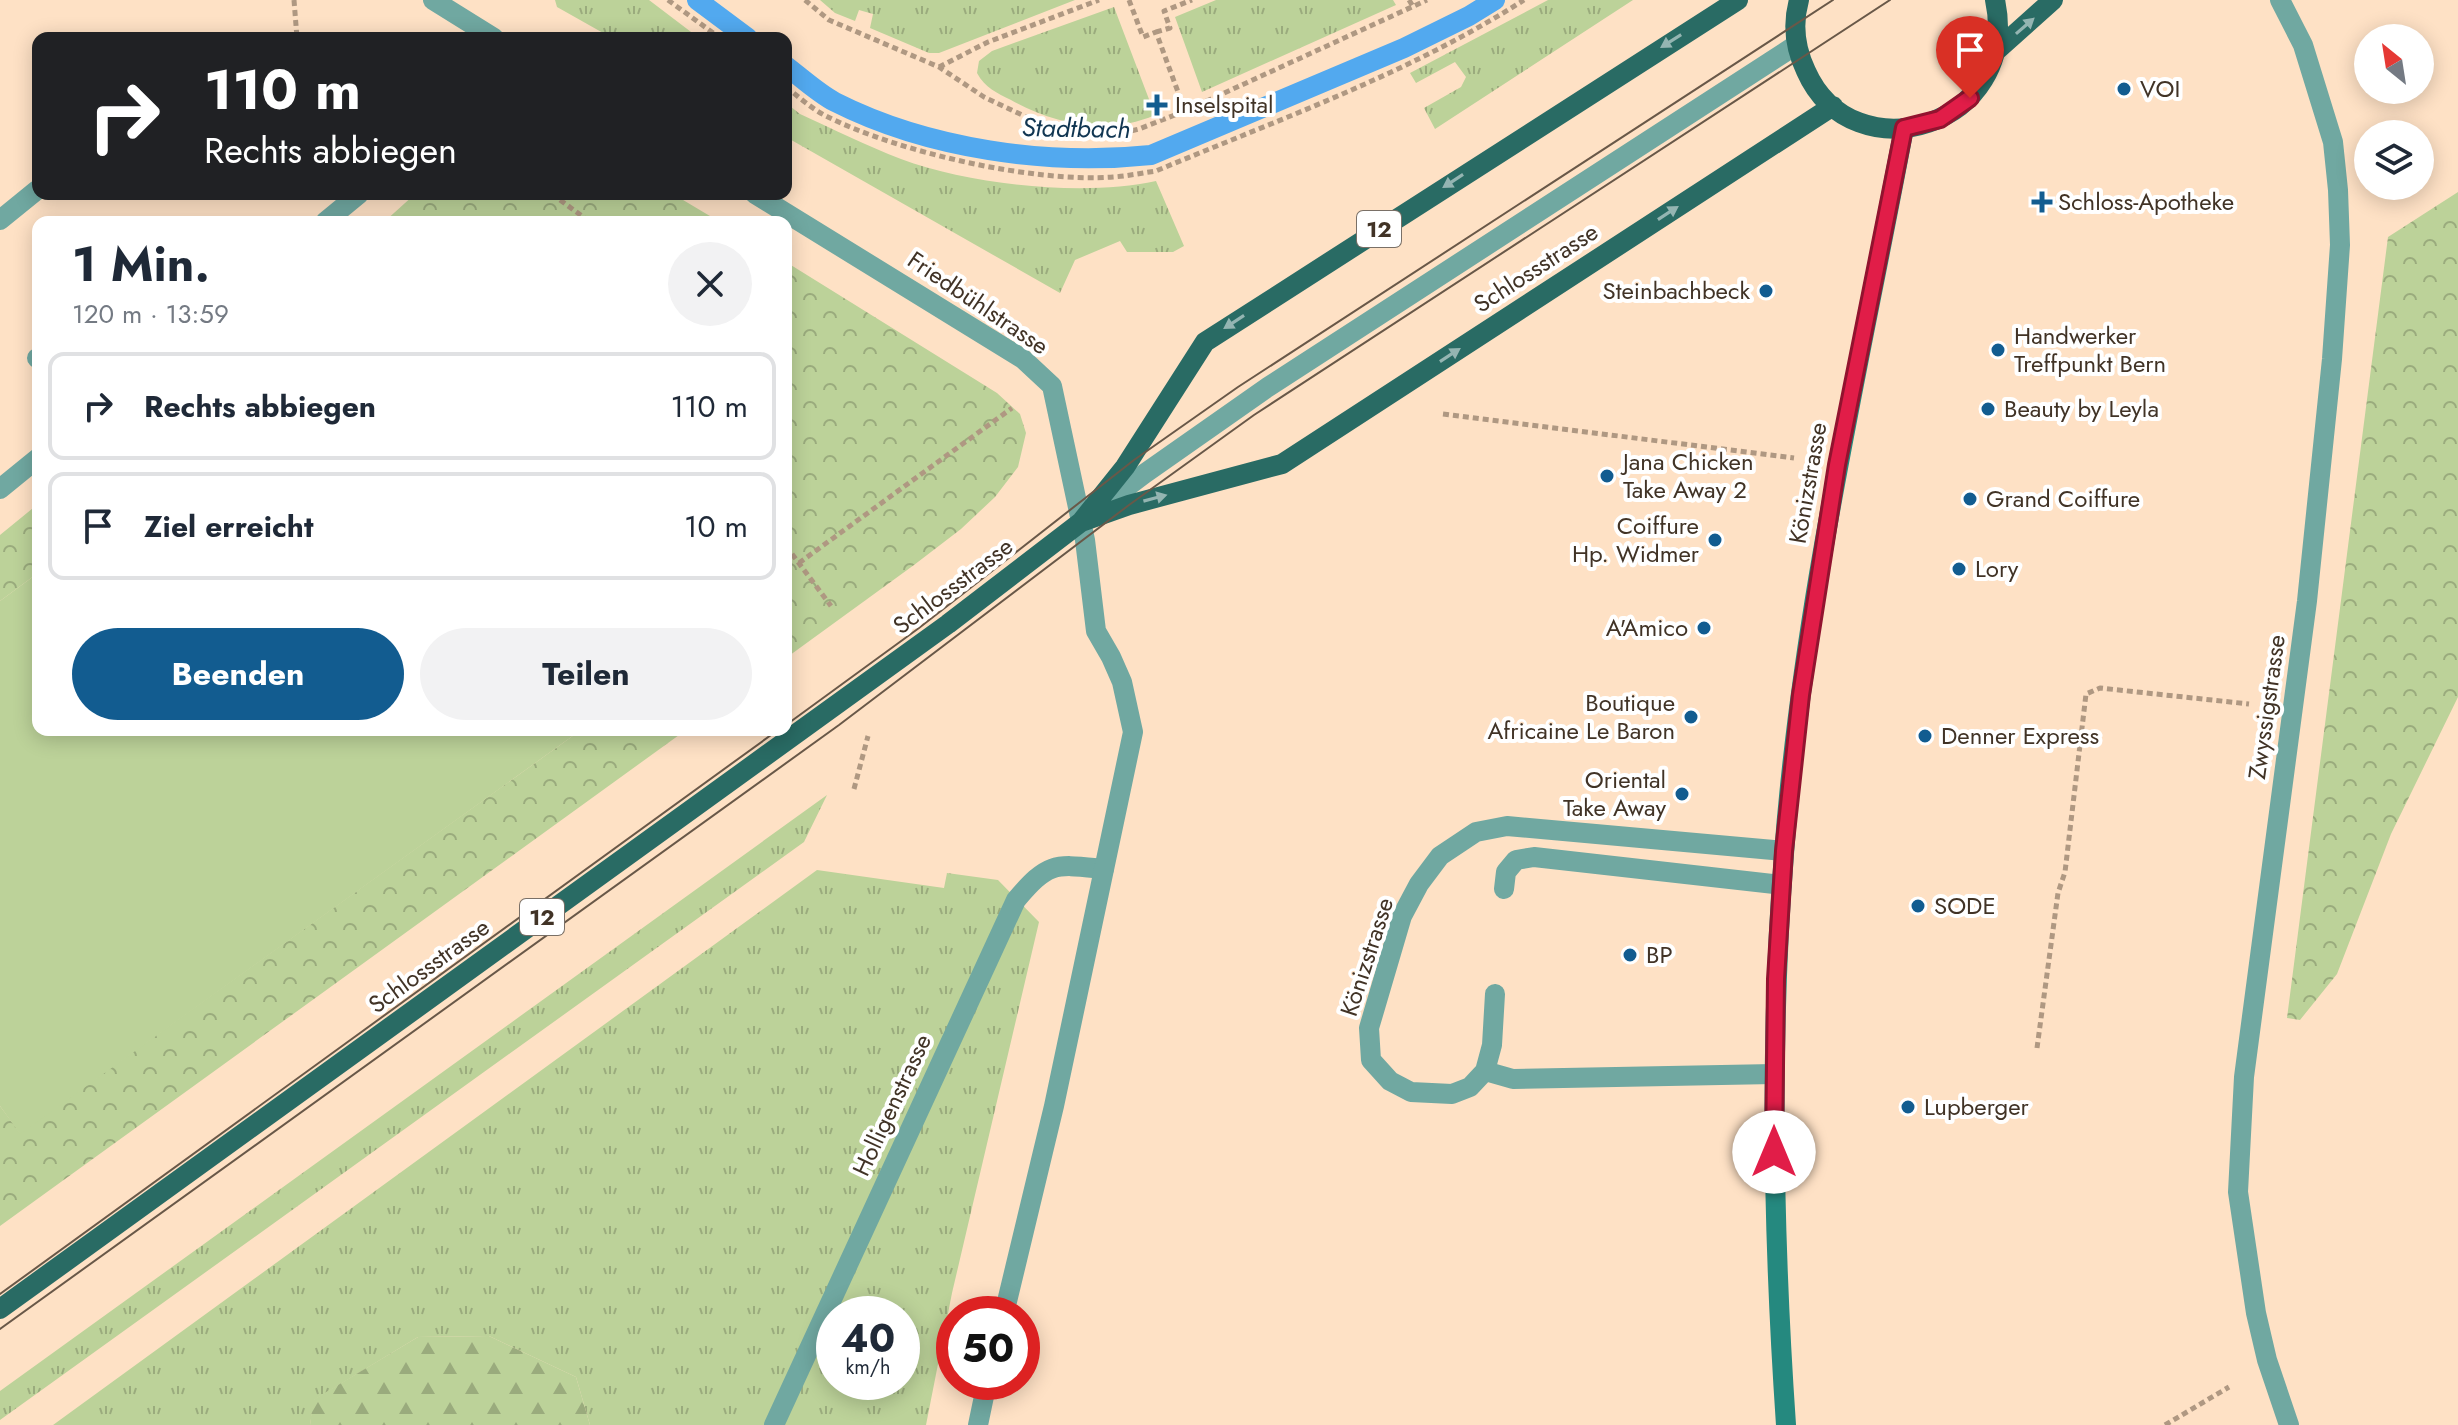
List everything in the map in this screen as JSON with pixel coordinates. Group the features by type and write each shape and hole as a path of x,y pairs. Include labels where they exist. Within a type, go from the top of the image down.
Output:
{"main road":[{"name":"Schlossstrasse","path":"0,1309 936,632 1081,522 1125,467 1205,342 1738,0"},
{"path":"1799,0 1796,45 1809,79 1833,106 1846,115 1874,126 1904,128 1940,119 1970,98 1981,84 1996,51 1998,18 1995,0"},
{"path":"1996,51 2053,0"},
{"name":"Schlossstrasse","path":"1081,522 1129,505 1282,464 1833,106"},
{"name":"Könizstrasse","path":"1786,1425 1775,1184 1774,1074 1774,1020 1784,851 1801,695 1837,465 1904,128"}],"street":[{"path":"433,0 484,32"},
{"name":"Zwyssigstrasse","path":"2280,0 2303,45 2333,142 2340,245 2332,359 2307,601 2244,1077 2238,1192 2256,1313 2267,1360 2289,1425"},
{"path":"1008,1296 1054,1106 1133,732 1122,682 1096,631 1081,522 1268,387 1796,45"},
{"path":"0,220 32,194"},
{"path":"332,216 352,200"},
{"name":"Friedbühlstrasse","path":"765,200 791,216"},
{"name":"Friedbühlstrasse","path":"792,217 1023,359 1052,386 1081,522"},
{"path":"0,489 32,463"},
{"name":"Könizstrasse","path":"1485,1071 1470,1087 1452,1094 1411,1092 1390,1081 1371,1060 1369,1028 1402,916 1419,884 1440,856 1476,832 1507,826 1784,851"},
{"path":"1504,889 1506,872 1516,860 1534,857 1782,885"},
{"name":"Holligenstrasse","path":"774,1425 1016,900 1037,875 1060,864 1104,869"},
{"path":"1495,994 1492,1045 1485,1071 1513,1079 1774,1074"},
{"path":"978,1425 983,1400"}],"path":[{"path":"294,0 297,32"},
{"path":"668,0 712,32"},
{"path":"805,0 829,20 939,67 984,97 1035,121 1058,129 1118,134 1185,111 1427,0"},
{"path":"939,67 988,42 1099,0"},
{"path":"1129,0 1143,37 1170,28 1164,11 1192,0"},
{"path":"1409,0 1414,8"},
{"path":"792,92 823,115 870,135 934,154 1009,170 1111,177 1156,171 1412,63 1475,31 1524,0"},
{"path":"1156,32 1185,111"},
{"path":"560,200 582,216"},
{"path":"1385,397 1424,412 1837,465"},
{"path":"799,563 1016,406"},
{"path":"792,554 831,606"},
{"path":"2037,1048 2058,893 2065,872 2086,694 2100,688 2256,704"},
{"path":"2165,1425 2236,1383"}],"green space":[{"path":"555,0 649,0 691,32 601,32 557,7"},
{"path":"820,0 1075,0 939,53 929,53 870,28 873,14 859,10 855,21 835,13"},
{"path":"1216,0 1393,0 1396,5 1202,92 1175,17"},
{"path":"1548,0 1633,0 1435,129 1424,108 1461,87 1466,77 1455,62 1416,83 1410,73"},
{"path":"1114,7 1155,115 1119,125 1063,121 996,92 977,73 979,61 992,51"},
{"path":"792,108 888,154 960,176 1062,188 1127,186 1156,181 1184,246 1173,252 1127,252 1120,241 1075,260 1060,293 792,140"},
{"path":"2458,192 2458,697 2391,834 2337,974 2300,1020 2287,1018 2388,237"},
{"path":"408,200 683,200 710,216 391,216"},
{"path":"792,266 997,393 1020,414 1026,433 1018,467 995,497 961,529 792,654"},
{"path":"32,509 32,577 0,601 0,535"},
{"path":"32,577 32,736 573,736 20,1134 0,1106 0,601"},
{"path":"573,736 678,736 0,1226 0,1106 20,1133"},
{"path":"827,795 804,842 0,1420 0,1391"},
{"path":"817,870 944,888 947,873 998,880 1039,922 951,1296 936,1296 936,1374 926,1425 590,1425 576,1377 489,1336 418,1337 314,1400 310,1425 53,1425"},
{"path":"489,1336 576,1377 590,1425 310,1425 313,1400 418,1337"}],"waterway":[{"name":"Stadtbach","path":"697,0 740,32"},
{"name":"Stadtbach","path":"792,71 835,102 909,132 949,142 989,150 1071,158 1151,155 1404,48 1495,0"}],"tram line":[{"path":"792,721 919,628 1134,460 1238,387 1833,0"},
{"path":"0,1329 839,725 1129,505 1254,415 1890,0"},
{"path":"0,1294 770,736"}],"place":[{"name":"VOI","path":"2124,89"},
{"name":"Inselspital","path":"1157,105"},
{"name":"Schloss-Apotheke","path":"2042,202"},
{"name":"Steinbachbeck","path":"1766,291"},
{"name":"Handwerker Treffpunkt Bern","path":"1998,350"},
{"name":"Beauty by Leyla","path":"1988,409"},
{"name":"Jana Chicken Take Away 2","path":"1607,476"},
{"name":"Grand Coiffure","path":"1970,499"},
{"name":"Coiffure Hp. Widmer","path":"1715,540"},
{"name":"Lory","path":"1959,569"},
{"name":"A'Amico","path":"1704,628"},
{"name":"Boutique Africaine Le Baron","path":"1691,717"},
{"name":"Denner Express","path":"1925,736"},
{"name":"Oriental Take Away","path":"1682,794"},
{"name":"SODE","path":"1918,906"},
{"name":"BP","path":"1630,955"},
{"name":"Lupberger","path":"1908,1107"}],"route":[{"path":"1774,1152 1774,1020 1784,851 1801,695 1837,465 1904,128 1940,119 1970,98"}]}
